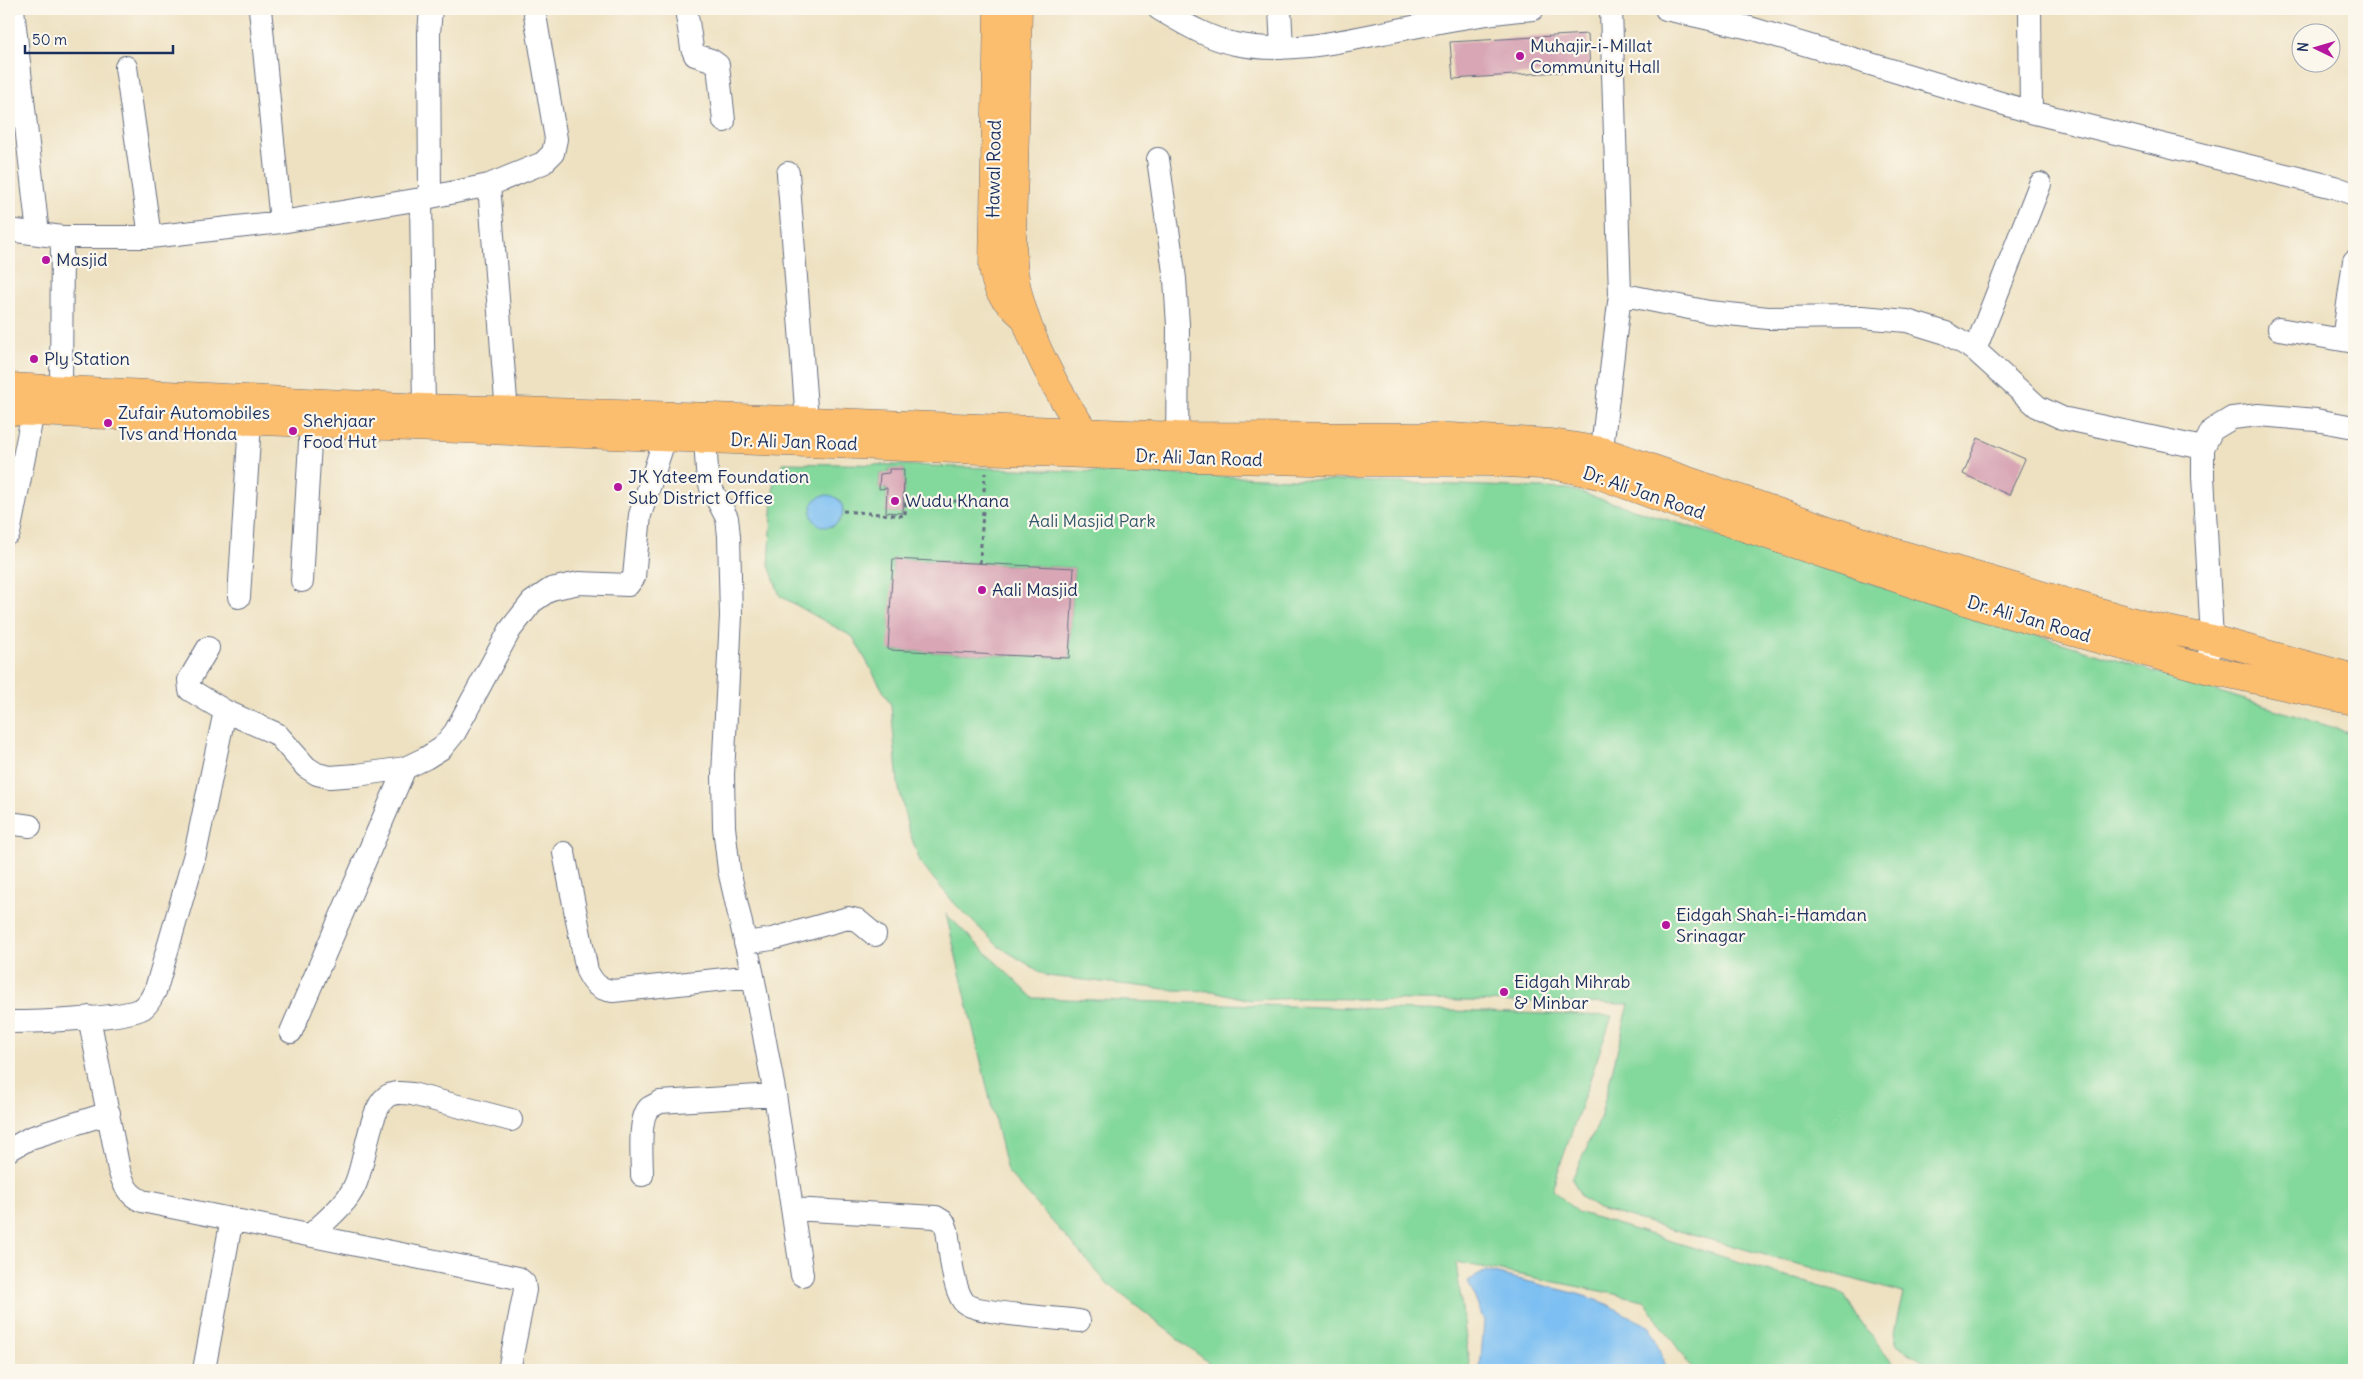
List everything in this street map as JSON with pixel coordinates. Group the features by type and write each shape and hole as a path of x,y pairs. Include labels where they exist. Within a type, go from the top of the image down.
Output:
{"main road":[{"name":"Hawal Road","path":"998,9 993,267 995,284 1000,294 1024,316"},
{"name":"Hawal Road","path":"1018,9 1012,229 1014,271 1024,316 1060,392 1085,432 1103,455"},
{"name":"Dr. Ali Jan Road","path":"9,387 424,408 508,422 665,438 928,437 1085,432 1177,447"},
{"name":"Dr. Ali Jan Road","path":"21,412 311,425 807,421 928,437 986,450 1103,455 1177,447 1450,437 1552,443 1601,463 1722,520 1984,607 2206,668 2354,701"},
{"name":"Dr. Ali Jan Road","path":"1601,463 1893,552 2148,626 2212,638 2354,678"}],"street":[{"path":"13,9 38,234"},
{"path":"260,9 281,222"},
{"path":"424,408 425,198 431,9"},
{"path":"686,9 692,48 695,55 711,60 718,65 724,121"},
{"path":"1159,9 1193,30 1235,44 1282,48 1323,45 1464,13 1534,9"},
{"path":"1280,9 1282,48"},
{"path":"1601,463 1620,294 1611,9"},
{"path":"1666,9 1750,28 2031,112 2334,187 2354,194"},
{"path":"2030,9 2031,112"},
{"path":"9,230 62,237 150,236 281,222 489,186 543,163 553,153 556,139 535,15"},
{"path":"126,67 150,236"},
{"path":"1158,160 1177,297 1177,447"},
{"path":"788,173 807,421"},
{"path":"1975,350 2040,184"},
{"path":"489,186 508,422"},
{"path":"61,390 62,237"},
{"path":"2279,330 2349,341 2354,261"},
{"path":"1620,294 1709,312 1768,318 1862,317 1906,322 1946,333 1975,350 2038,407 2062,418 2203,448"},
{"path":"9,533 21,412"},
{"path":"2206,668 2212,638 2203,448 2212,430 2232,418 2259,415 2316,420 2354,427"},
{"path":"239,596 250,422"},
{"path":"302,581 311,425"},
{"path":"208,648 189,680 190,690 225,711 277,734 306,767 317,774 330,777 405,768 442,748 455,732 510,630 532,602 552,589 579,584 628,585 634,577 640,515 665,438"},
{"path":"705,439 707,470 711,488 727,518 729,536 731,616 723,775 724,827 729,870 753,976 775,1095 802,1275"},
{"path":"9,1022 37,1022 89,1017 142,1008 150,1002 194,854 225,711"},
{"path":"292,1032 405,768"},
{"path":"564,853 588,971 592,982 601,989 613,991 753,976"},
{"path":"745,943 772,939 848,918 857,920 875,936"},
{"path":"89,1017 119,1170 124,1186 131,1195 142,1201 312,1234 518,1278 524,1283 526,1290 509,1370"},
{"path":"312,1234 348,1198 356,1184 375,1117 386,1097 398,1092 412,1094 511,1120"},
{"path":"642,1175 642,1129 644,1118 649,1108 660,1102 775,1095"},
{"path":"9,1150 30,1138 109,1113"},
{"path":"792,1209 936,1217 944,1222 947,1230 958,1292 964,1303 974,1308 990,1311 1079,1321"},
{"path":"204,1370 232,1218"}],"path":[{"path":"980,563 986,450"},
{"path":"843,512 905,516 906,498 983,503"}],"green space":[{"name":"Eidgah Shah-i-Hamdan Srinagar","path":"782,463 904,465 1569,489 2354,734 2354,1370 1938,1370 1897,1346 1894,1332 1903,1293 1599,1209 1581,1197 1572,1179 1600,1119 1629,1004 1302,998 1250,1000 1213,991 1174,990 1047,976 998,946 956,905 921,864 908,828 898,784 891,705 853,637 780,596 769,565 774,479 782,480","holes":["889,469 904,469 903,513 886,512 887,488 879,489 880,474 889,473","837,498 843,510 839,522 831,527 812,507 818,499","893,559 1074,568 1069,658 889,650"]},
{"path":"946,914 1033,998 1612,1016 1552,1189 1577,1212 1844,1294 1861,1323 1899,1370 1693,1370 1644,1300 1456,1262 1470,1370 1218,1370 1107,1283 1007,1171"}],"water":[{"path":"827,495 833,496 838,500 842,505 842,517 838,522 833,526 827,527 821,526 816,522 812,517 811,511 812,505 816,500 821,496"},
{"path":"1486,1271 1574,1293 1605,1303 1650,1327 1665,1364 1670,1370 1480,1370 1484,1321 1468,1281"}],"building":[{"name":"Muhajir-i-Millat Community Hall","path":"1588,34 1590,70 1453,79 1450,42"},
{"path":"1978,438 2025,459 2009,495 1963,474"},
{"name":"Wudu Khana","path":"889,469 904,469 903,513 886,512 887,488 879,489 880,474 889,473"},
{"name":"Aali Masjid","path":"893,559 1074,568 1069,658 888,650"}],"place":[{"name":"Muhajir-i-Millat Community Hall","path":"1520,56"},
{"name":"Masjid","path":"46,260"},
{"name":"Ply Station","path":"34,359"},
{"name":"Zufair Automobiles Tvs and Honda","path":"108,423"},
{"name":"Shehjaar Food Hut","path":"293,431"},
{"name":"JK Yateem Foundation Sub District Office","path":"618,487"},
{"name":"Wudu Khana","path":"895,501"},
{"name":"Aali Masjid","path":"982,590"},
{"name":"Eidgah Shah-i-Hamdan Srinagar","path":"1666,925"},
{"name":"Eidgah Mihrab & Minbar","path":"1504,992"}],"park label":[{"name":"Aali Masjid Park","path":"1092,521"}]}
